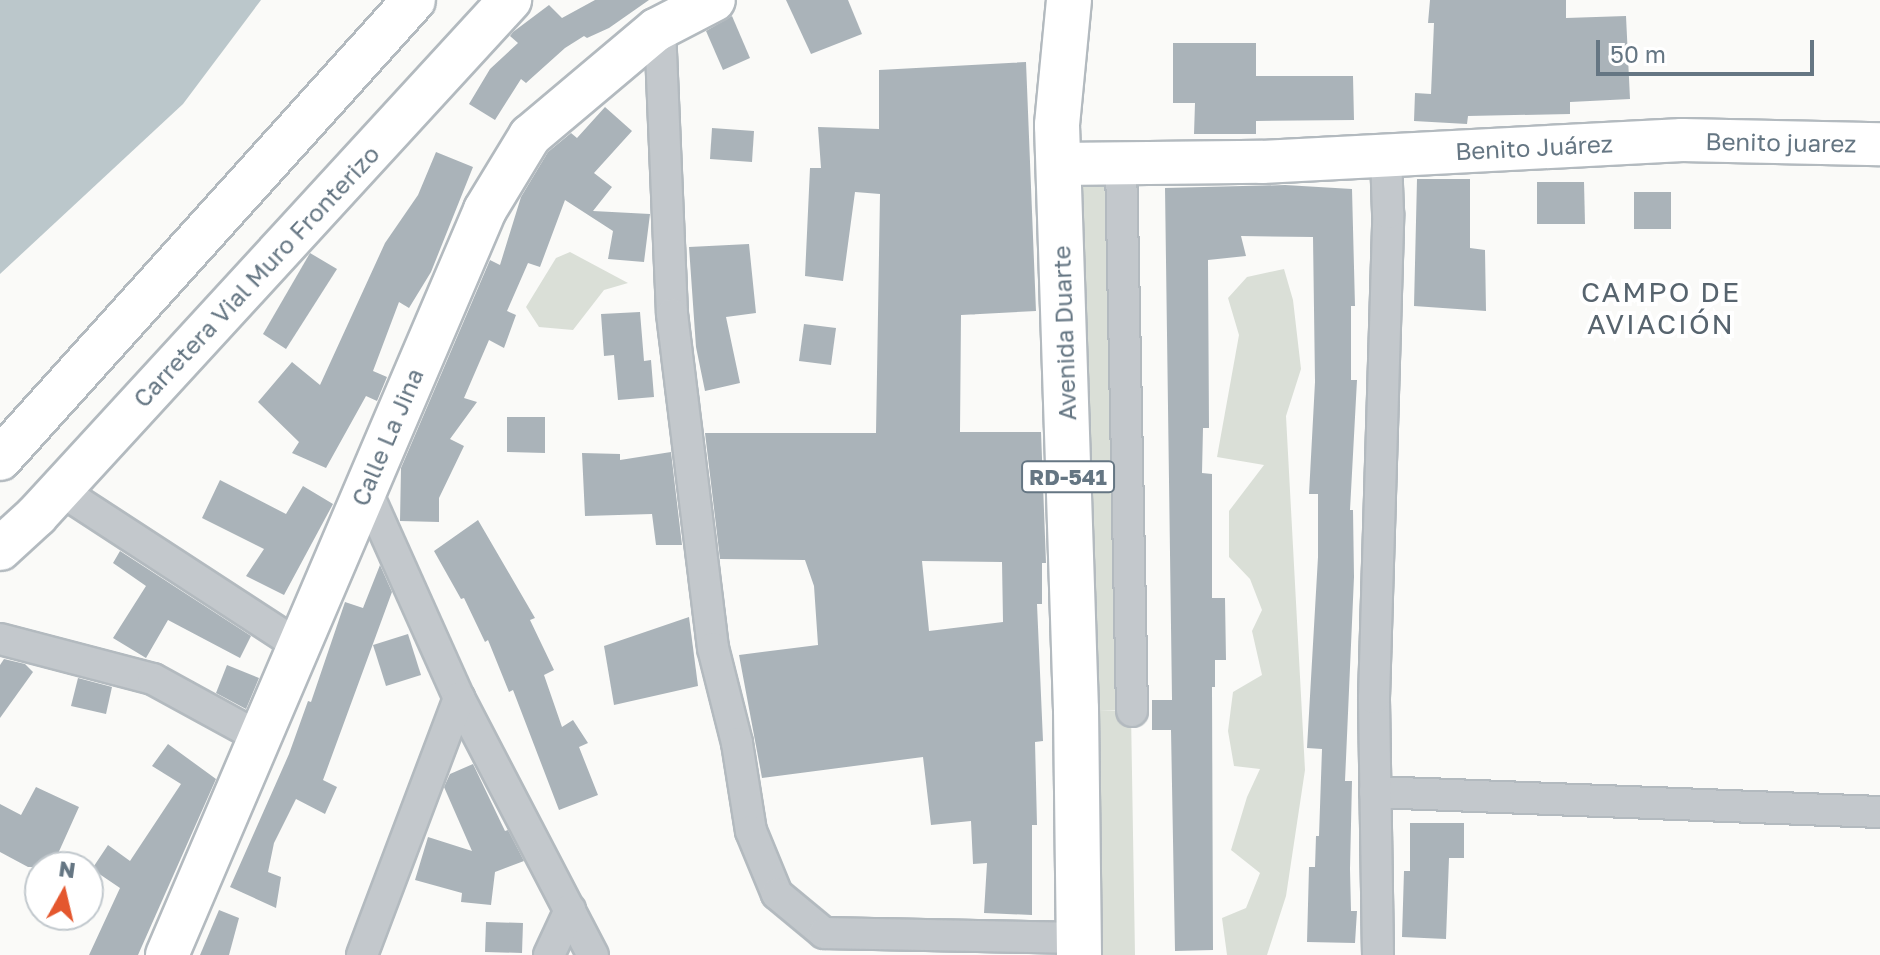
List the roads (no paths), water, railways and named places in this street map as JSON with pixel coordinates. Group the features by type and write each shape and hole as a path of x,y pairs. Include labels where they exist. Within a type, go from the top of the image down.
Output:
{"main road":[{"path":"0,459 414,0"},
{"name":"Carretera Vial Muro Fronterizo","path":"0,549 60,490 510,0"},
{"name":"Calle La Jina","path":"167,955 485,210 530,136 660,28 714,0"},
{"name":"Avenida Duarte","path":"1069,0 1057,125 1075,693 1079,946"},
{"name":"Benito Juárez","path":"1058,164 1262,162 1682,140"},
{"name":"Benito juarez","path":"1682,140 1880,144"}],"street":[{"path":"660,28 672,314 713,648 737,743 751,831 777,894 824,933 1079,946"},
{"path":"1378,955 1374,698 1388,213 1386,155"},
{"path":"1121,163 1132,711"},
{"path":"365,488 459,698 593,955"},
{"path":"60,490 298,645"},
{"path":"0,639 153,679 259,737"},
{"path":"362,955 459,698"},
{"path":"1375,792 1880,812"},
{"path":"549,955 570,910"}],"district":[{"name":"CAMPO DE AVIACIÓN","path":"1661,308"}]}
